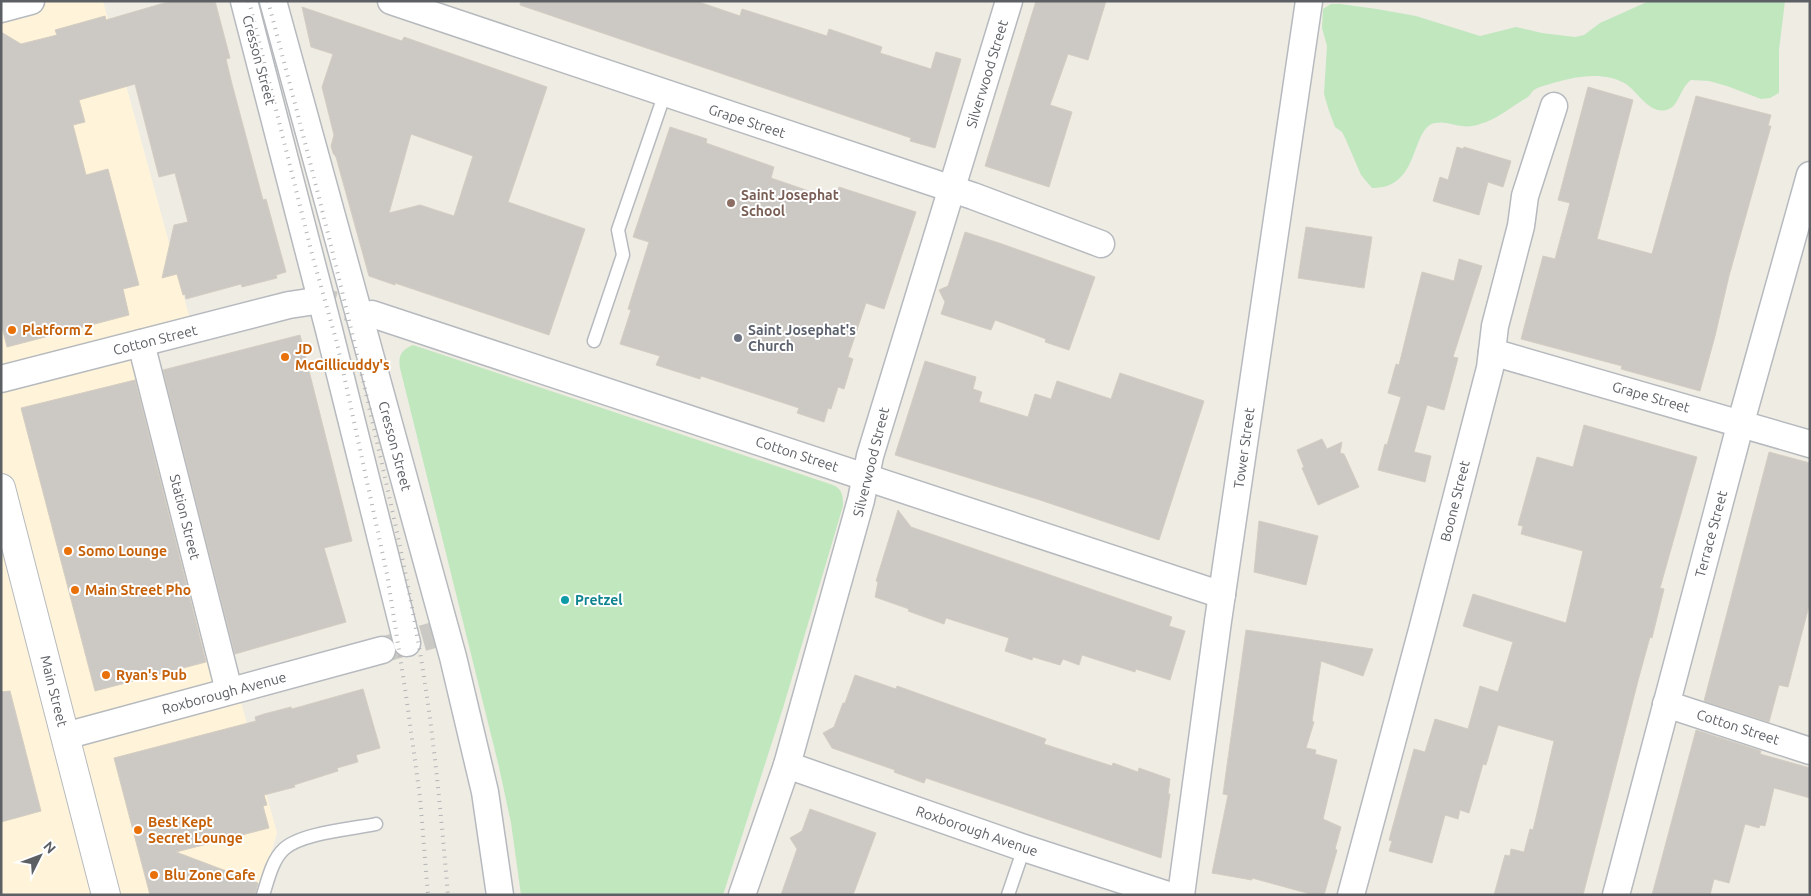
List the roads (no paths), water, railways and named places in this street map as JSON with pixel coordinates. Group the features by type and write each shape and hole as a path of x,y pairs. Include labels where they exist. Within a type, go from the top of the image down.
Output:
{"street":[{"path":"1,9 31,1"},
{"name":"Cresson Street","path":"244,1 407,643"},
{"name":"Cresson Street","path":"273,1 440,633 485,792 500,895"},
{"name":"Grape Street","path":"391,1 952,189 1101,244"},
{"name":"Silverwood Street","path":"742,895 787,765 862,500 870,456 1009,1"},
{"name":"Tower Street","path":"1181,895 1222,595 1309,1"},
{"name":"Boone Street","path":"1351,895 1490,368 1495,326 1521,226 1525,196 1554,106"},
{"name":"Terrace Street","path":"1616,895 1741,422 1810,174"},
{"name":"Cotton Street","path":"1,379 289,305 309,302"},
{"name":"Cotton Street","path":"372,314 1222,595"},
{"name":"Station Street","path":"141,343 229,691"},
{"name":"Grape Street","path":"1492,352 1741,422 1810,444"},
{"name":"Main Street","path":"1,488 106,895"},
{"name":"Roxborough Avenue","path":"65,736 382,650"},
{"name":"Cotton Street","path":"1666,704 1810,751"},
{"name":"Roxborough Avenue","path":"787,765 1024,848 1168,895"}],"lane":[{"path":"594,341 623,255 618,230 665,93"},
{"path":"263,895 274,864 282,850 294,842 376,824"},
{"path":"1008,895 1024,848"}],"tunnel":[{"path":"309,302 321,301 372,314"},
{"path":"385,649 434,635"}],"railway":[{"path":"249,1 313,258 337,343 387,574 420,797 428,895"},
{"path":"268,1 346,308 408,585 430,716 448,895"}],"place":[{"name":"Saint Josephat School","path":"731,203"},
{"name":"Platform Z","path":"12,330"},
{"name":"Saint Josephat's Church","path":"738,338"},
{"name":"JD McGillicuddy's","path":"285,357"},
{"name":"Somo Lounge","path":"68,551"},
{"name":"Main Street Pho","path":"75,590"},
{"name":"Pretzel","path":"565,600"},
{"name":"Ryan's Pub","path":"106,675"},
{"name":"Best Kept Secret Lounge","path":"138,830"},
{"name":"Blu Zone Cafe","path":"154,875"}]}
